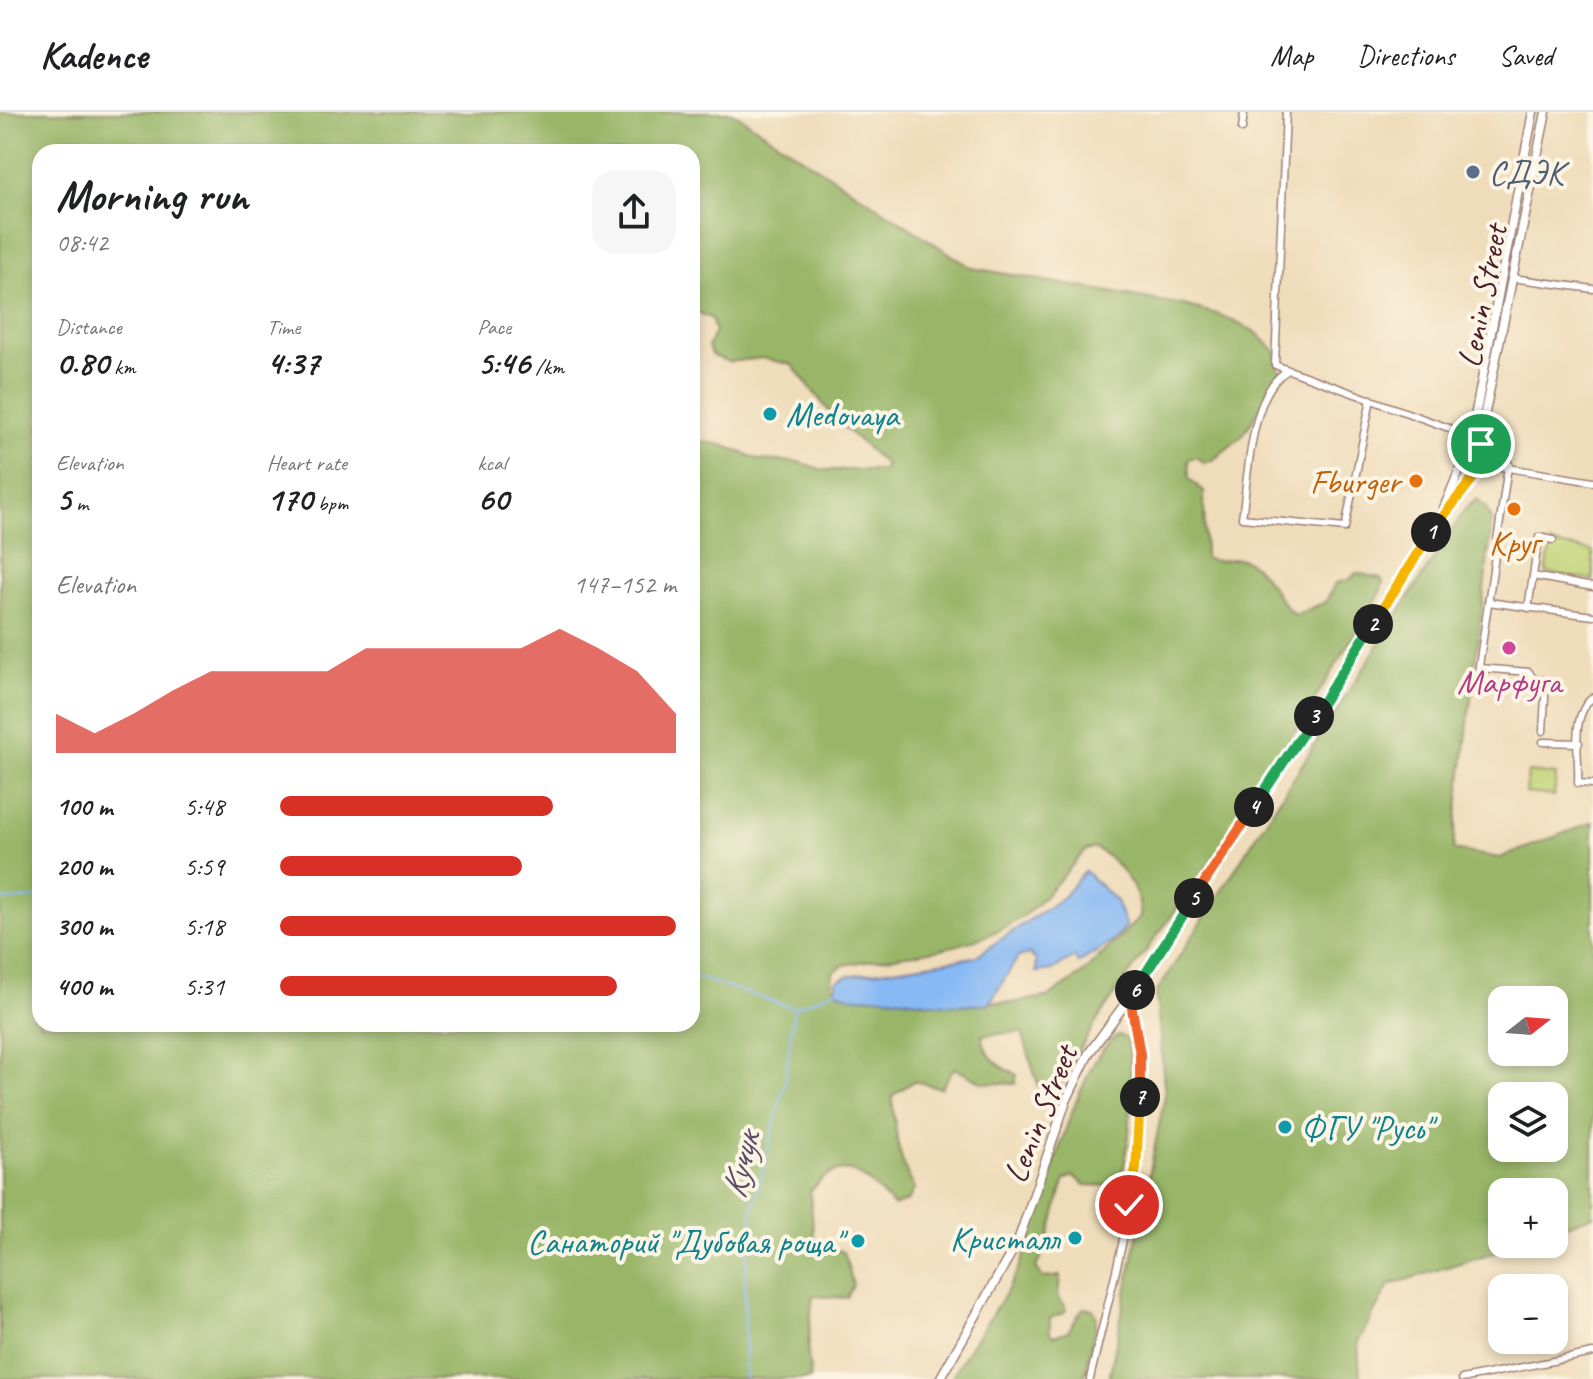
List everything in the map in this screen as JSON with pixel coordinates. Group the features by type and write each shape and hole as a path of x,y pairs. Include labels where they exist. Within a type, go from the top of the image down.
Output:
{"main road":[{"name":"Lenin Street","path":"1470,443 1533,112"},
{"name":"Lenin Street","path":"1484,448 1512,278 1546,112"},
{"path":"1470,443 1484,448 1481,466 1468,467 1463,462 1462,451 1470,443"},
{"name":"Lenin Street","path":"1441,516 1463,462"},
{"name":"Lenin Street","path":"940,1379 1003,1271 1026,1218 1078,1075 1441,516 1481,466"}],"street":[{"path":"1242,129 1244,112"},
{"path":"1286,112 1275,365 1457,431 1470,443"},
{"path":"1512,278 1593,289"},
{"path":"1289,370 1272,381 1261,406 1242,518 1345,528 1371,399"},
{"path":"1484,448 1510,466"},
{"path":"1481,466 1510,466 1590,481"},
{"path":"1510,466 1479,670 1529,672 1533,679 1546,681 1543,731"},
{"path":"1528,608 1539,537 1553,540"},
{"path":"1533,576 1593,587"},
{"path":"1488,602 1593,616"},
{"path":"1593,697 1579,711 1578,783 1593,784"},
{"path":"1543,742 1579,743"},
{"path":"1090,1379 1136,1168 1140,1054 1130,997"},
{"path":"1462,1379 1593,1353"}],"green space":[{"path":"0,112 732,112 972,268 1184,305 1220,315 1256,332 1276,352 1280,371 1275,385 1242,436 1213,460 1204,463 1196,457 1188,459 1189,478 1204,492 1205,558 1249,562 1295,615 1326,602 1335,583 1349,580 1356,573 1380,578 1383,582 1379,596 1232,830 1106,1008 1069,1069 1054,1101 1042,1098 1022,1032 982,1035 993,1060 1017,1075 1015,1084 983,1083 954,1068 941,1088 914,1081 892,1096 901,1155 915,1188 908,1201 894,1206 863,1178 844,1170 822,1179 810,1191 816,1243 844,1252 853,1285 847,1298 813,1296 808,1354 810,1379 0,1379","holes":["1095,848 1120,868 1133,887 1140,917 1082,974 1050,996 1012,1003 840,990 832,985 833,972 844,965 933,951 997,931 1017,920 1044,897 1086,850"]},
{"path":"1477,499 1486,508 1492,522 1453,850 1500,858 1593,822 1593,1215 1568,1225 1568,1178 1488,1178 1488,1254 1389,1285 1358,1342 1360,1379 1109,1379 1165,1095 1156,993 1466,508"},
{"path":"1551,544 1593,551 1593,580 1546,573"},
{"path":"1528,772 1556,775 1554,796 1526,793"},
{"path":"1119,1035 1127,1039 1131,1090 1127,1147 1121,1178 1115,1186 1085,1185 1073,1176 1065,1180 1046,1246 1036,1267 1043,1278 1060,1276 1058,1296 1066,1309 1064,1313 1050,1318 1050,1333 1054,1336 1068,1331 1083,1308 1093,1309 1097,1318 1084,1379 951,1379 1016,1274 1079,1095 1100,1054"}],"water":[{"path":"1085,871 1116,901 1126,927 1110,943 1078,963 1075,957 1052,970 1036,972 1036,960 1029,954 1018,957 989,1004 855,997 836,990 836,981 847,976 975,957 1063,897"}],"waterway":[{"path":"0,900 32,898"},
{"path":"700,979 794,1008"},
{"name":"Кучук","path":"745,1379 745,1280 753,1208 785,1082 794,1008 836,990"}],"place":[{"name":"СДЭК","path":"1473,172"},
{"name":"Medovaya","path":"770,414"},
{"name":"Fburger","path":"1416,481"},
{"name":"Круг","path":"1514,509"},
{"name":"Марфуга","path":"1509,648"},
{"name":"ФГУ \"Русь\"","path":"1285,1127"},
{"name":"Кристалл","path":"1075,1238"},
{"name":"Санаторий \"Дубовая роща\"","path":"858,1241"}],"route":[{"path":"1129,1205 1136,1168 1140,1087 1136,1018 1130,997 1441,516 1484,464 1487,452 1481,444"}]}
